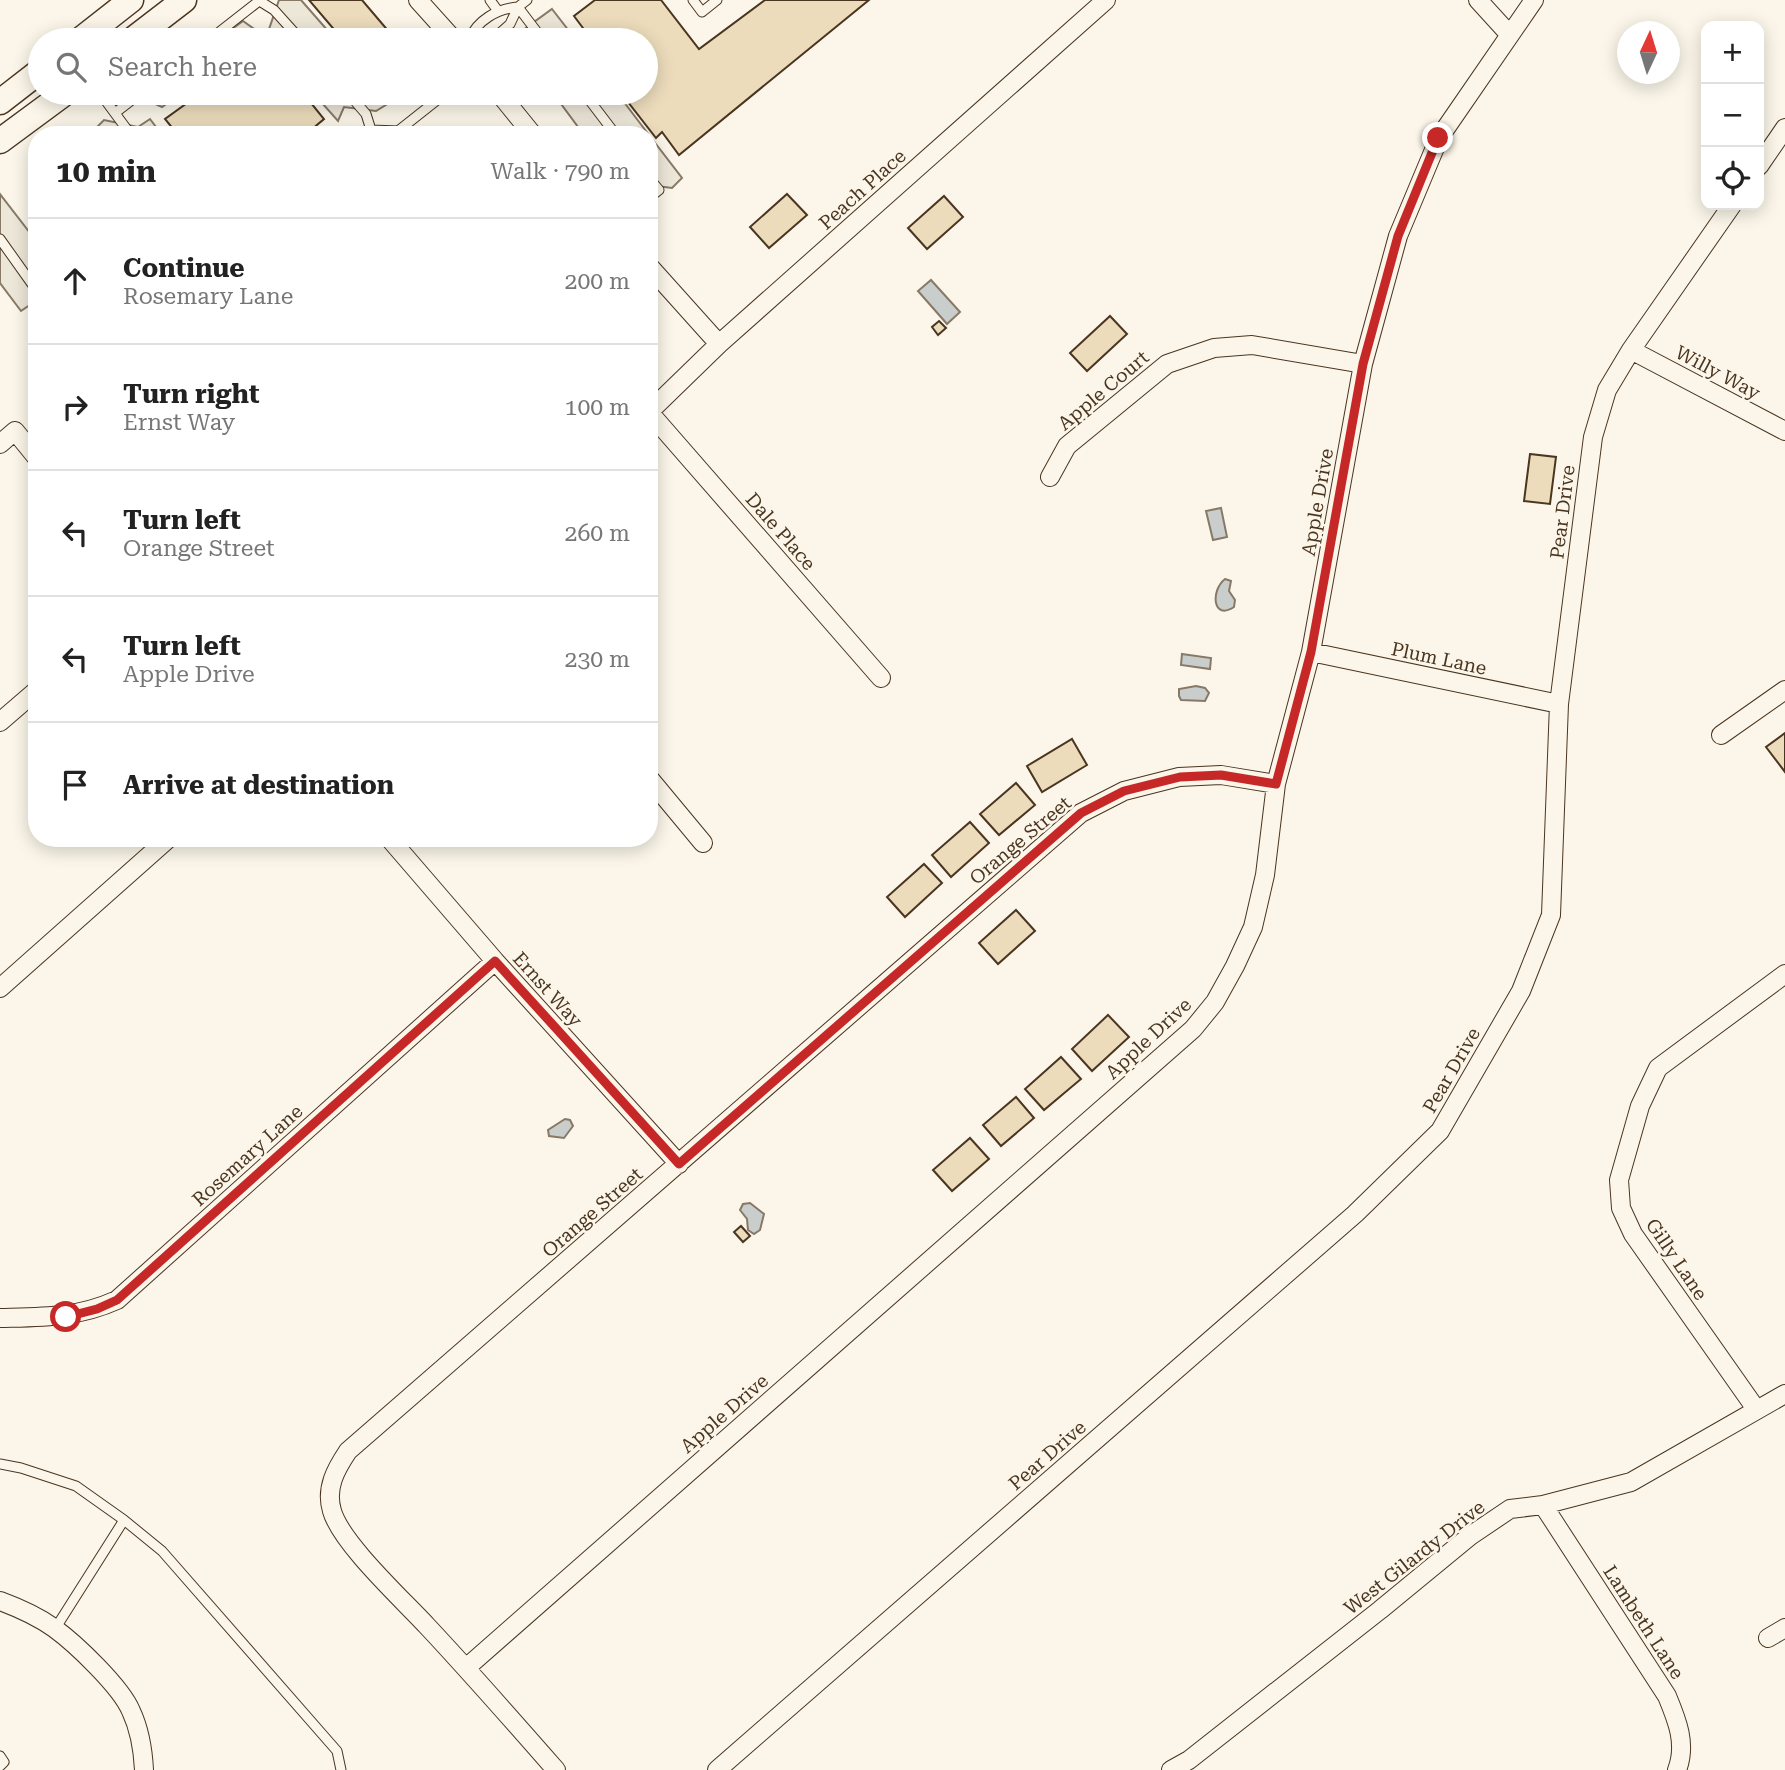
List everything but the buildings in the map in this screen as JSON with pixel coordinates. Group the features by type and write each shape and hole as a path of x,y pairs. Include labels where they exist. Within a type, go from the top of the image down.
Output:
{"main road":[{"path":"148,28 184,0"},
{"path":"93,28 119,4"},
{"path":"0,102 28,80"},
{"path":"0,141 49,105"}],"street":[{"path":"418,0 443,28"},
{"name":"Peach Place","path":"658,403 719,344 1105,0"},
{"path":"1478,0 1509,34"},
{"name":"Apple Drive","path":"466,1668 1193,1029 1215,1002 1253,927 1265,875 1276,784 1311,652 1363,364 1398,236 1438,138 1534,0"},
{"path":"509,105 526,126"},
{"path":"1764,159 1785,128"},
{"name":"Pear Drive","path":"717,1770 1355,1214 1440,1131 1521,991 1551,915 1559,704 1593,438 1607,390 1631,350 1729,210"},
{"path":"658,276 719,344"},
{"name":"Apple Court","path":"1049,477 1067,446 1167,364 1214,348 1252,345 1363,364"},
{"name":"Willy Way","path":"1631,350 1785,431"},
{"name":"Dale Place","path":"658,422 881,678"},
{"path":"0,444 15,431 28,446"},
{"name":"Plum Lane","path":"1311,652 1559,704"},
{"path":"1721,735 1785,690"},
{"path":"0,723 28,698"},
{"name":"Orange Street","path":"556,1770 347,1540 332,1512 330,1490 336,1470 348,1451 1081,813 1124,791 1180,777 1221,775 1276,784"},
{"path":"658,789 703,843"},
{"path":"0,988 159,847"},
{"name":"Ernst Way","path":"397,847 495,961 679,1164"},
{"name":"Rosemary Lane","path":"0,1318 66,1317 97,1309 117,1300 495,961"},
{"name":"Gilly Lane","path":"1756,1409 1633,1234 1621,1208 1619,1180 1640,1106 1658,1068 1785,974"},
{"name":"West Gilardy Drive","path":"1171,1770 1189,1760 1470,1536 1510,1509 1543,1505 1630,1482 1785,1394"},
{"name":"Lambeth Lane","path":"1543,1505 1667,1696 1680,1727 1680,1761 1677,1770"},
{"path":"0,1601 30,1613 55,1629 105,1675 131,1710 139,1736 144,1770"},
{"path":"1768,1638 1785,1628"}],"lane":[{"path":"490,0 498,11"},
{"path":"474,28 498,11 518,7 527,0"},
{"path":"693,0 702,12 718,0"},
{"path":"224,28 259,1 274,10 290,28"},
{"path":"506,28 518,7"},
{"path":"518,7 534,28"},
{"path":"109,105 124,126"},
{"path":"115,113 125,105"},
{"path":"358,105 366,114 370,126"},
{"path":"404,126 431,105"},
{"path":"593,105 609,126"},
{"path":"0,239 28,278"},
{"path":"0,1464 22,1468 76,1486 162,1551 337,1751 341,1770"},
{"path":"55,1629 124,1521"},
{"path":"0,1756 4,1762 0,1766"}],"shaded area":[{"path":"279,0 301,0 326,28 269,28"},
{"path":"552,9 567,28 526,28"},
{"path":"243,21 253,28 233,28"},
{"path":"324,105 386,105 376,111 344,107 338,121"},
{"path":"562,105 626,105 642,126 577,126"},
{"path":"150,119 155,126 140,126"},
{"path":"104,120 133,126 98,126"},
{"path":"658,147 682,178 672,188 658,186"},
{"path":"0,194 28,230 28,306 21,311 0,283"},
{"path":"931,280 960,312 947,324 918,291"},
{"path":"1221,508 1227,537 1213,540 1206,511"},
{"path":"1225,579 1231,581 1229,591 1235,600 1234,607 1222,610 1216,603 1216,597 1220,584"},
{"path":"1182,654 1211,658 1210,669 1181,665"},
{"path":"1196,686 1205,688 1209,693 1205,701 1181,700 1179,689"},
{"path":"565,1119 570,1120 573,1126 564,1138 549,1136 548,1130"},
{"path":"750,1203 764,1214 760,1230 754,1234 748,1230 747,1219 740,1210 743,1204"}],"route":[{"path":"66,1317 97,1309 117,1300 495,961 679,1164 1081,813 1124,791 1180,777 1221,775 1276,784 1311,652 1363,364 1398,236 1438,138"}]}
